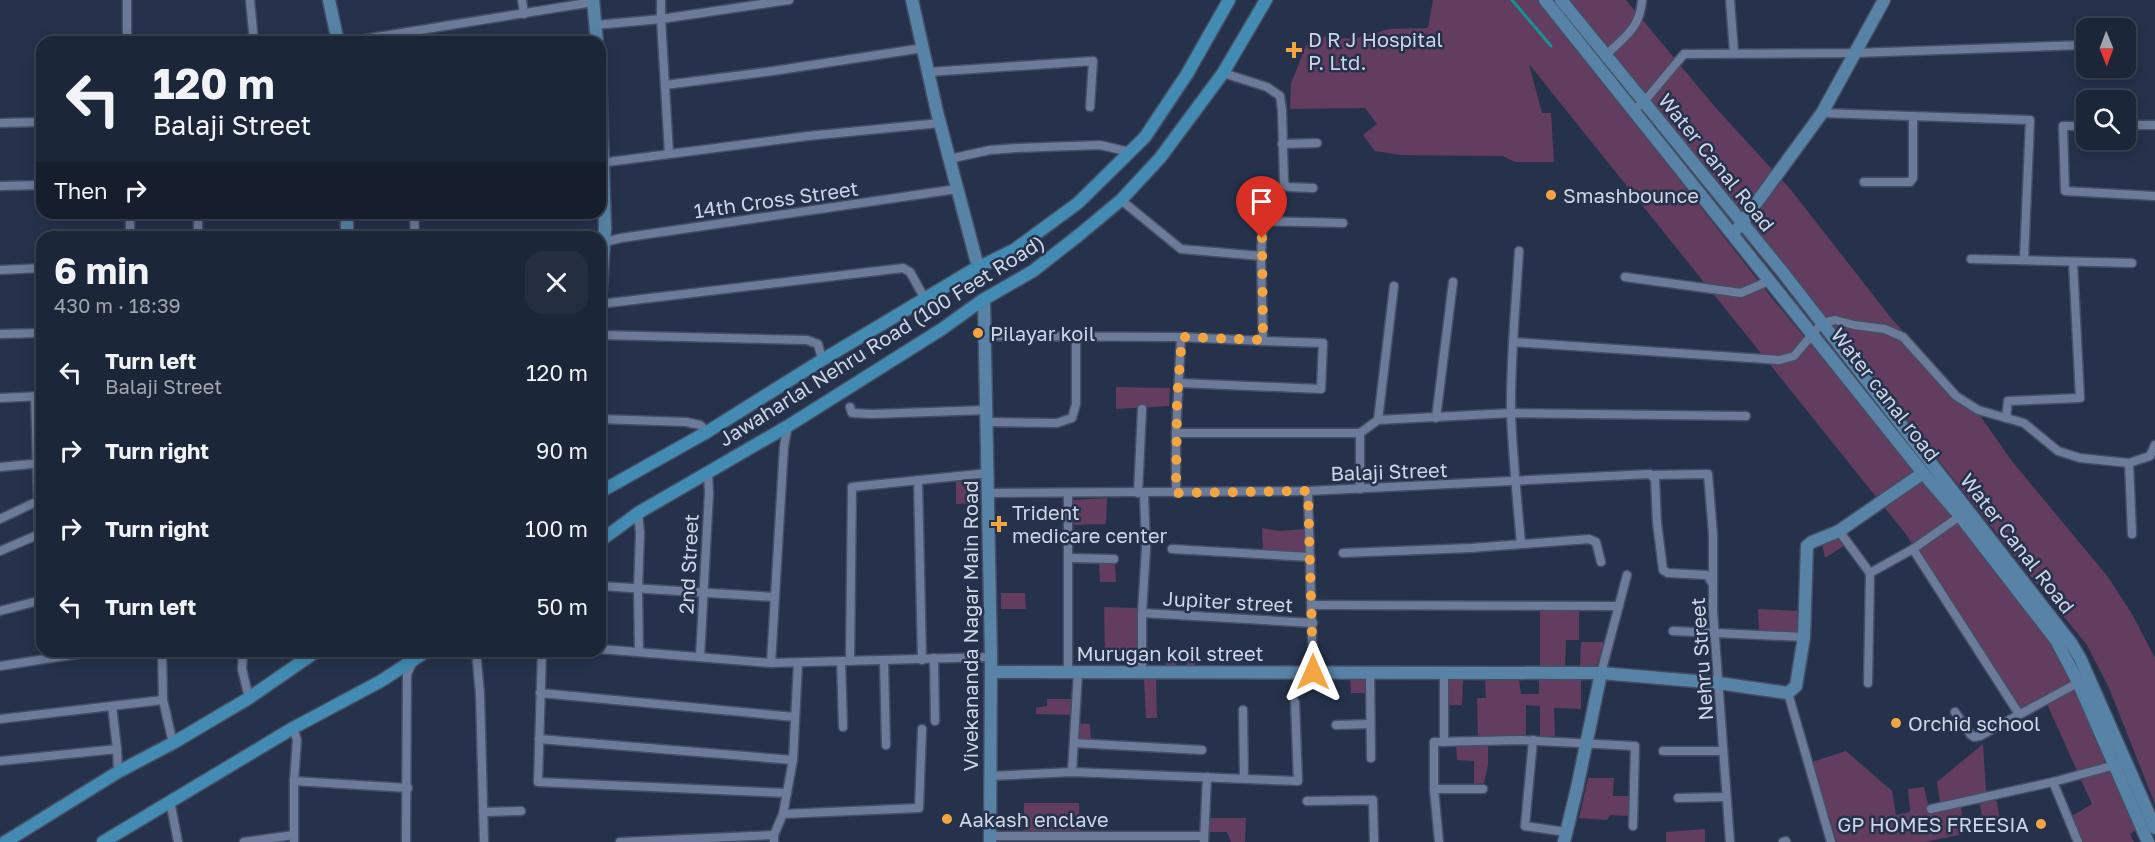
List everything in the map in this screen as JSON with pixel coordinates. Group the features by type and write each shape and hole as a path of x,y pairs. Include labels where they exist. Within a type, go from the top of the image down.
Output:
{"main road":[{"path":"329,0 337,36"},
{"path":"912,0 940,123 978,267"},
{"name":"Jawaharlal Nehru Road (100 Feet Road)","path":"606,489 707,432 978,267 1014,250 1078,203 1145,137 1187,74 1229,0"},
{"name":"Jawaharlal Nehru Road (100 Feet Road)","path":"606,537 638,513 788,426 1033,271 1120,200 1160,158 1223,73 1266,0"},
{"name":"Water canal road","path":"1545,0 1923,473 1960,516 2056,640 2083,680 2134,796 2148,842"},
{"name":"Water Canal Road","path":"1561,0 1822,323 2047,609 2071,643 2083,680"},
{"path":"1732,234 1742,224 1822,113 1884,0"},
{"path":"593,1 597,36"},
{"path":"987,298 987,416"},
{"path":"987,336 989,395 987,416"},
{"name":"Vivekananda Nagar Main Road","path":"987,416 991,657 990,839"},
{"path":"1788,693 1796,687 1804,637 1807,546 1839,531 1923,473"},
{"path":"5,842 118,772 173,743 249,698 308,657"},
{"path":"103,842 293,728 381,681 417,657"},
{"name":"Murugan koil street","path":"991,672 1601,673 1718,683 1788,693"},
{"path":"1565,837 1601,673"},
{"path":"2134,796 2155,828"}],"street":[{"path":"127,0 127,36"},
{"path":"250,0 253,36"},
{"path":"522,0 524,14"},
{"path":"661,0 669,154"},
{"path":"596,25 662,19 789,0"},
{"path":"1605,56 1634,29 1641,13 1642,0"},
{"path":"1730,0 1734,52"},
{"path":"413,36 593,1"},
{"path":"1632,111 1643,103 1684,54 1855,53 2076,45"},
{"path":"665,85 922,48"},
{"path":"928,72 1093,61 1090,107"},
{"path":"1223,73 1267,87 1280,96 1284,184 1288,187 1313,188"},
{"path":"1822,113 2030,120 2024,260"},
{"path":"1864,182 1910,182 1913,178 1913,116"},
{"path":"0,123 36,122"},
{"path":"606,162 808,136 940,123"},
{"path":"2136,125 2155,125"},
{"path":"2076,126 2063,126 2065,191 2155,196"},
{"path":"1282,144 1317,143"},
{"path":"949,159 990,150 1017,148 1100,145 1130,152"},
{"path":"0,186 36,185"},
{"name":"14th Cross Street","path":"606,242 957,189"},
{"path":"1120,200 1181,249 1261,256"},
{"path":"1263,340 1261,256 1263,221 1343,223"},
{"path":"1519,250 1511,413 1521,543"},
{"path":"1971,259 2132,263"},
{"path":"2006,418 2008,401 2080,399 2073,262"},
{"path":"606,302 903,267 910,272 925,298"},
{"path":"0,270 36,268"},
{"path":"1625,277 1741,293 1771,280"},
{"path":"1436,418 1453,282"},
{"path":"1378,420 1394,286"},
{"path":"1513,342 1780,360 1794,356 1812,332 1822,323 1835,320 1885,329 1903,337 1956,396 1978,410 2024,423 2058,451 2080,458 2129,463 2150,456 2155,445"},
{"path":"0,334 36,333"},
{"path":"606,334 807,340 818,344 822,360"},
{"path":"987,336 1182,337 1323,343 1321,388 1180,383"},
{"path":"850,407 852,413 987,416 1057,423 1072,418 1076,404 1076,336"},
{"path":"1176,493 1177,399 1182,337"},
{"path":"0,398 36,396"},
{"path":"1142,409 1141,493 1146,548 1142,613 1142,672"},
{"path":"1176,433 1359,433 1378,420 1511,413 1746,416"},
{"path":"606,419 686,422 700,425 707,432"},
{"path":"771,663 784,446 788,426"},
{"path":"1359,433 1360,489"},
{"path":"0,467 36,463"},
{"path":"2129,463 2132,534"},
{"name":"2nd Street","path":"700,657 709,493 708,472"},
{"path":"843,728 852,487 988,473"},
{"name":"Nehru Street","path":"1652,475 1708,474 1713,534 1714,634 1730,842"},
{"path":"1652,475 1655,479 1661,567 1668,573 1707,575 1713,583"},
{"name":"Balaji Street","path":"989,493 1308,491 1652,475"},
{"path":"918,480 922,660"},
{"path":"1308,491 1313,672"},
{"path":"1068,493 1073,672 1072,772"},
{"path":"0,519 36,502"},
{"path":"638,513 640,533 639,652"},
{"path":"1870,573 1913,549 1960,516"},
{"path":"1839,531 1870,573 1868,683"},
{"path":"0,551 36,535"},
{"path":"1342,554 1589,539 1596,542 1601,562"},
{"path":"1172,549 1310,557"},
{"path":"1913,549 2019,714"},
{"path":"1069,558 1114,559"},
{"path":"1601,673 1627,574"},
{"path":"606,586 774,597"},
{"path":"0,611 36,602"},
{"path":"1312,605 1619,606"},
{"name":"Jupiter street","path":"1142,613 1313,623"},
{"path":"1672,631 1804,637"},
{"path":"606,649 771,663 991,657"},
{"path":"0,666 59,657"},
{"path":"162,657 163,700 173,743"},
{"path":"243,657 242,669 249,698"},
{"path":"477,657 480,694 484,842"},
{"path":"542,657 538,782 787,793"},
{"path":"934,658 936,721"},
{"path":"406,842 407,674 414,659"},
{"path":"884,661 886,745"},
{"path":"620,842 774,838 783,814 793,760 798,663"},
{"path":"1370,672 1371,758"},
{"path":"1444,672 1444,742"},
{"path":"1955,712 1971,735 1980,736 2083,680"},
{"path":"540,693 795,717"},
{"path":"1788,693 1832,842"},
{"path":"0,719 163,700"},
{"path":"991,776 1072,772 1298,781 1295,702"},
{"path":"112,706 118,772"},
{"path":"1243,710 1244,778"},
{"path":"1336,725 1370,724"},
{"path":"244,842 294,838 297,740 293,728"},
{"path":"783,814 919,808 922,729"},
{"path":"539,739 793,760"},
{"path":"1533,740 1526,826 1565,837"},
{"path":"1439,842 1434,789 1434,742 1533,740 1635,746 1633,826"},
{"path":"1074,743 1202,750"},
{"path":"0,761 117,749"},
{"path":"1663,751 1723,751"},
{"path":"1931,809 2053,782 2120,764"},
{"path":"990,839 1204,839 1208,777"},
{"path":"294,781 408,788"},
{"path":"2053,782 2078,842"},
{"path":"1434,789 1484,789"},
{"path":"1678,798 1726,796"},
{"path":"1307,801 1373,800 1374,842"},
{"path":"170,801 178,842"},
{"path":"483,812 522,811"}],"shaded area":[{"path":"1433,0 1538,0 1771,297 1914,468 2051,645 2074,689 2136,830 2130,834 2134,842 2083,842 2072,816 2092,804 2047,704 2021,708 1905,533 1529,64 1542,113 1551,113 1554,162 1515,162 1503,156 1401,155 1375,151 1363,135 1377,124 1365,108 1290,109 1291,83 1310,36 1353,39 1390,29 1428,28"},
{"path":"1568,0 1626,0 1715,107 1791,190 1891,318 1981,417 2011,460 2108,577 2132,614 2155,658 2155,804 2109,688 2087,645 1734,201"},
{"path":"1116,387 1170,388 1169,406 1116,409"},
{"path":"981,479 981,503 956,504 956,482"},
{"path":"1107,498 1106,524 1074,525 1073,500"},
{"path":"1835,527 1845,545 1825,558 1820,533"},
{"path":"1262,528 1280,531 1306,529 1307,554 1263,550"},
{"path":"1099,562 1115,562 1116,582 1100,582"},
{"path":"1001,593 1025,593 1026,609 1001,609"},
{"path":"1104,607 1137,608 1138,652 1105,652"},
{"path":"1540,609 1579,610 1579,640 1566,640 1565,666 1540,666"},
{"path":"1758,609 1798,611 1797,632 1759,631"},
{"path":"1581,642 1604,642 1596,669 1580,669"},
{"path":"1166,649 1176,649 1176,668 1166,668"},
{"path":"1187,649 1196,649 1195,668 1187,668"},
{"path":"1350,677 1368,677 1368,693 1351,693"},
{"path":"1144,679 1156,679 1157,718 1146,718"},
{"path":"1463,679 1462,705 1446,705 1445,680"},
{"path":"1485,679 1519,680 1521,694 1539,694 1539,679 1581,679 1581,709 1554,708 1555,736 1540,736 1540,706 1526,705 1526,736 1478,738 1477,698 1486,698"},
{"path":"1047,699 1074,699 1072,715 1036,714 1036,708 1047,706"},
{"path":"1076,723 1090,724 1091,741 1075,742"},
{"path":"1488,744 1488,765 1484,783 1474,784 1474,761 1457,760 1456,745"},
{"path":"1983,744 1986,791 1997,802 2001,826 1984,828 1980,804 1961,807 1964,834 1924,842 1837,842 1812,762 1846,751 1892,791 1896,815 1910,812 1908,789 1924,787 1928,804 1940,802 1937,782"},
{"path":"1588,778 1614,778 1613,796 1631,796 1631,816 1610,815 1607,820 1579,818"},
{"path":"1024,803 1079,803 1080,833 1024,834"},
{"path":"1209,818 1246,818 1245,842 1231,842 1227,832 1209,832"},
{"path":"1705,829 1705,842 1666,842 1666,832"}],"waterway":[{"path":"1512,0 1551,46"}],"place":[{"name":"D R J Hospital P. Ltd.","path":"1294,50"},
{"name":"Smashbounce","path":"1551,195"},
{"name":"Pilayar koil","path":"978,333"},
{"name":"Trident medicare center","path":"999,524"},
{"name":"Orchid school","path":"1896,723"},
{"name":"Aakash enclave","path":"947,819"},
{"name":"GP HOMES FREESIA","path":"2041,824"}],"route":[{"path":"1262,238 1263,340 1182,337 1177,399 1176,493 1308,491 1313,672"}]}
